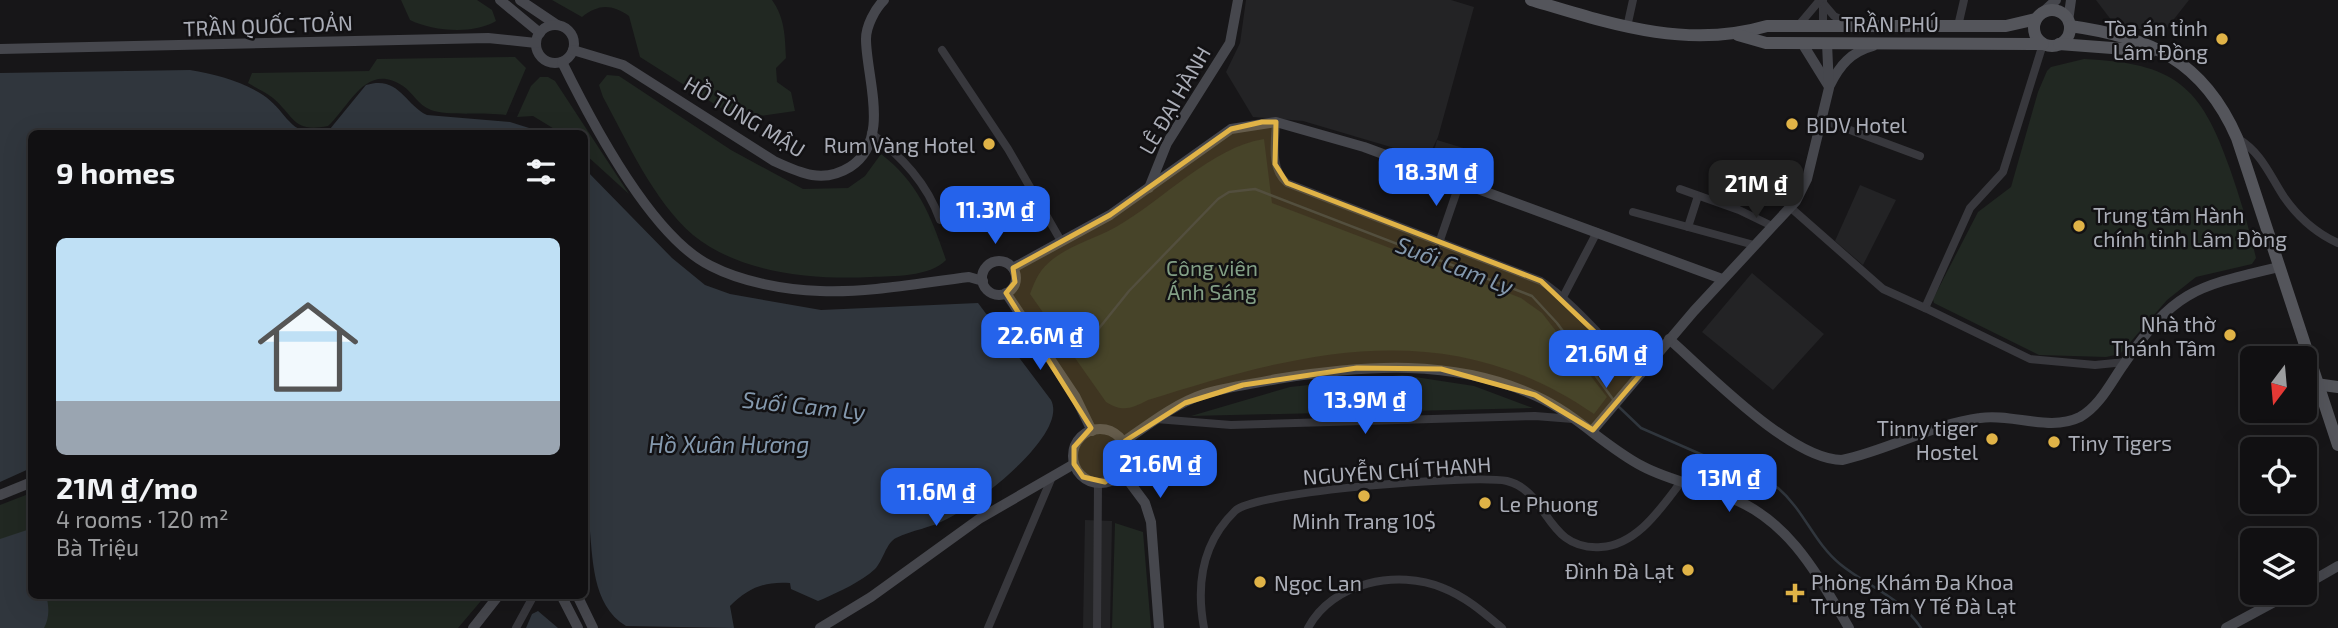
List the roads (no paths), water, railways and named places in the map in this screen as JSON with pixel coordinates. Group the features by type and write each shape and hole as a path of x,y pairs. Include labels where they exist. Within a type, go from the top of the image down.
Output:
{"main road":[{"path":"500,0 538,38 544,60 562,62"},
{"path":"520,0 570,33 573,50 562,62"},
{"name":"HỒ TÙNG MẬU","path":"573,50 622,65 774,161 800,173 820,177 840,173 857,162 866,150 871,133 873,105 866,37 872,16 884,0"},
{"name":"LÊ ĐẠI HÀNH","path":"1148,190 1173,133 1230,43 1238,0"},
{"name":"TRẦN PHÚ","path":"1531,0 1669,36 1737,35 1766,43 2043,44"},
{"path":"2056,0 2038,17 2034,30 2043,44 2159,52"},
{"path":"2059,44 2067,37 2071,0"},
{"path":"2038,17 2056,11 2069,24 2128,37 2159,52 2202,79 2223,107 2237,138 2304,346"},
{"name":"TRẦN PHÚ","path":"1737,35 1766,26 2006,26 2038,17"},
{"path":"538,38 547,27 557,25"},
{"path":"1593,430 1722,279 1791,208 1807,179 1829,88 1828,43 1823,26"},
{"name":"TRẦN QUỐC TOẢN","path":"0,49 538,38"},
{"path":"1802,43 1829,88"},
{"path":"1829,88 1837,71 1851,55 1886,43"},
{"path":"562,62 622,170 654,214 688,251 709,266 775,285 819,291 871,289 969,277 983,281 992,293 1006,293"},
{"path":"1013,268 1110,215 1231,129 1276,122 1364,147 1722,279"},
{"path":"983,281 984,272 990,264 999,261 1013,268"},
{"path":"1669,339 1782,435 1810,452 1835,460 1853,458 1977,418 2005,417 2046,422 2078,418 2098,401 2160,316 2189,293 2279,267"},
{"path":"1006,293 1015,282 1013,268"},
{"path":"1006,293 1075,396 1092,431"},
{"path":"1122,443 1156,419 1203,395 1329,371 1385,366 1441,369 1494,380 1535,395 1578,419 1621,454 1681,482 1731,498 1774,522 1813,569 1849,628"},
{"path":"2317,384 2338,387"},
{"path":"2317,387 2338,445"},
{"path":"1092,431 1109,432 1122,443 1126,457 1122,472 1111,480 1098,483 1083,477 1074,464 1073,456 1078,440 1092,431"},
{"path":"820,628 871,597 979,519 1074,464"},
{"path":"1122,472 1145,503 1151,522 1159,628"},
{"path":"0,495 28,484"},
{"path":"2317,578 2338,566"},
{"path":"473,628 496,599"},
{"path":"563,599 578,628"},
{"path":"579,599 593,628"},
{"path":"2226,628 2269,605"}],"street":[{"path":"1627,27 1633,0"},
{"path":"1958,26 1964,0"},
{"path":"1822,1 1823,26"},
{"path":"1822,1 1834,16 1862,26"},
{"path":"1798,26 1822,1"},
{"path":"1925,309 1972,204 2003,172 2043,44"},
{"path":"942,50 987,115 1061,241"},
{"path":"1823,120 1920,156"},
{"path":"1276,122 1275,164 1278,174 1287,183 1541,281 1563,297 1636,379"},
{"path":"871,133 903,160 920,181 940,220"},
{"path":"2237,138 2261,157 2285,198 2307,224 2338,243"},
{"path":"1438,243 1460,182"},
{"path":"1680,189 1739,210 1772,226"},
{"path":"1688,228 1698,196"},
{"path":"1791,208 1883,289 2030,359 2095,365 2125,362"},
{"path":"1633,212 1754,245"},
{"path":"1563,297 1597,232"},
{"path":"1156,419 1178,423 1231,425 1535,416 1578,419"},
{"path":"988,628 1052,477"},
{"name":"NGUYỄN CHÍ THANH","path":"1204,628 1199,588 1203,564 1220,530 1236,510 1248,502 1298,493 1483,480 1508,481 1532,496 1557,532 1585,547 1602,547 1618,544 1639,531 1681,482"},
{"path":"1097,628 1098,483"},
{"path":"1308,628 1330,600 1365,585 1406,580 1428,582 1455,593 1502,628"},
{"path":"516,628 532,599"}],"water":[{"path":"190,70 228,79 255,90 302,130 28,130 28,469 0,482 0,73"},
{"path":"377,83 394,87 427,115 510,122 535,130 326,130 330,129 366,85"},
{"name":"Hồ Xuân Hương","path":"588,172 672,258 705,285 730,294 821,310 978,303 1051,400 1053,415 1033,449 978,499 941,522 896,538 878,566 869,574 818,601 791,589 790,583 773,583 750,590 730,606 734,628 626,626 606,606 600,593 593,565 589,521"},
{"path":"28,531 28,599 47,599 47,620 44,628 0,628 0,539"},
{"path":"538,611 558,628 526,628 532,614"}],"waterway":[{"name":"Suối Cam Ly","path":"1092,337 1129,291 1218,199 1229,192 1255,189 1532,296 1557,323 1615,402"},
{"name":"Suối Cam Ly","path":"1619,407 1641,428 1778,488 1795,506 1831,556 1894,600 1921,628"}],"place":[{"name":"Tòa án tỉnh Lâm Đồng","path":"2222,39"},
{"name":"BIDV Hotel","path":"1792,124"},
{"name":"Rum Vàng Hotel","path":"989,144"},
{"name":"Trung tâm Hành chính tỉnh Lâm Đồng","path":"2079,226"},
{"name":"Nhà thờ Thánh Tâm","path":"2230,335"},
{"name":"Tinny tiger Hostel","path":"1992,439"},
{"name":"Tiny Tigers","path":"2054,442"},
{"name":"Minh Trang 10$","path":"1364,496"},
{"name":"Le Phuong","path":"1485,503"},
{"name":"Đình Đà Lạt","path":"1688,570"},
{"name":"Ngọc Lan","path":"1260,582"},
{"name":"Phòng Khám Đa Khoa Trung Tâm Y Tế Đà Lạt","path":"1795,593"}],"park label":[{"name":"Công viên Ánh Sáng","path":"1212,279"}]}
